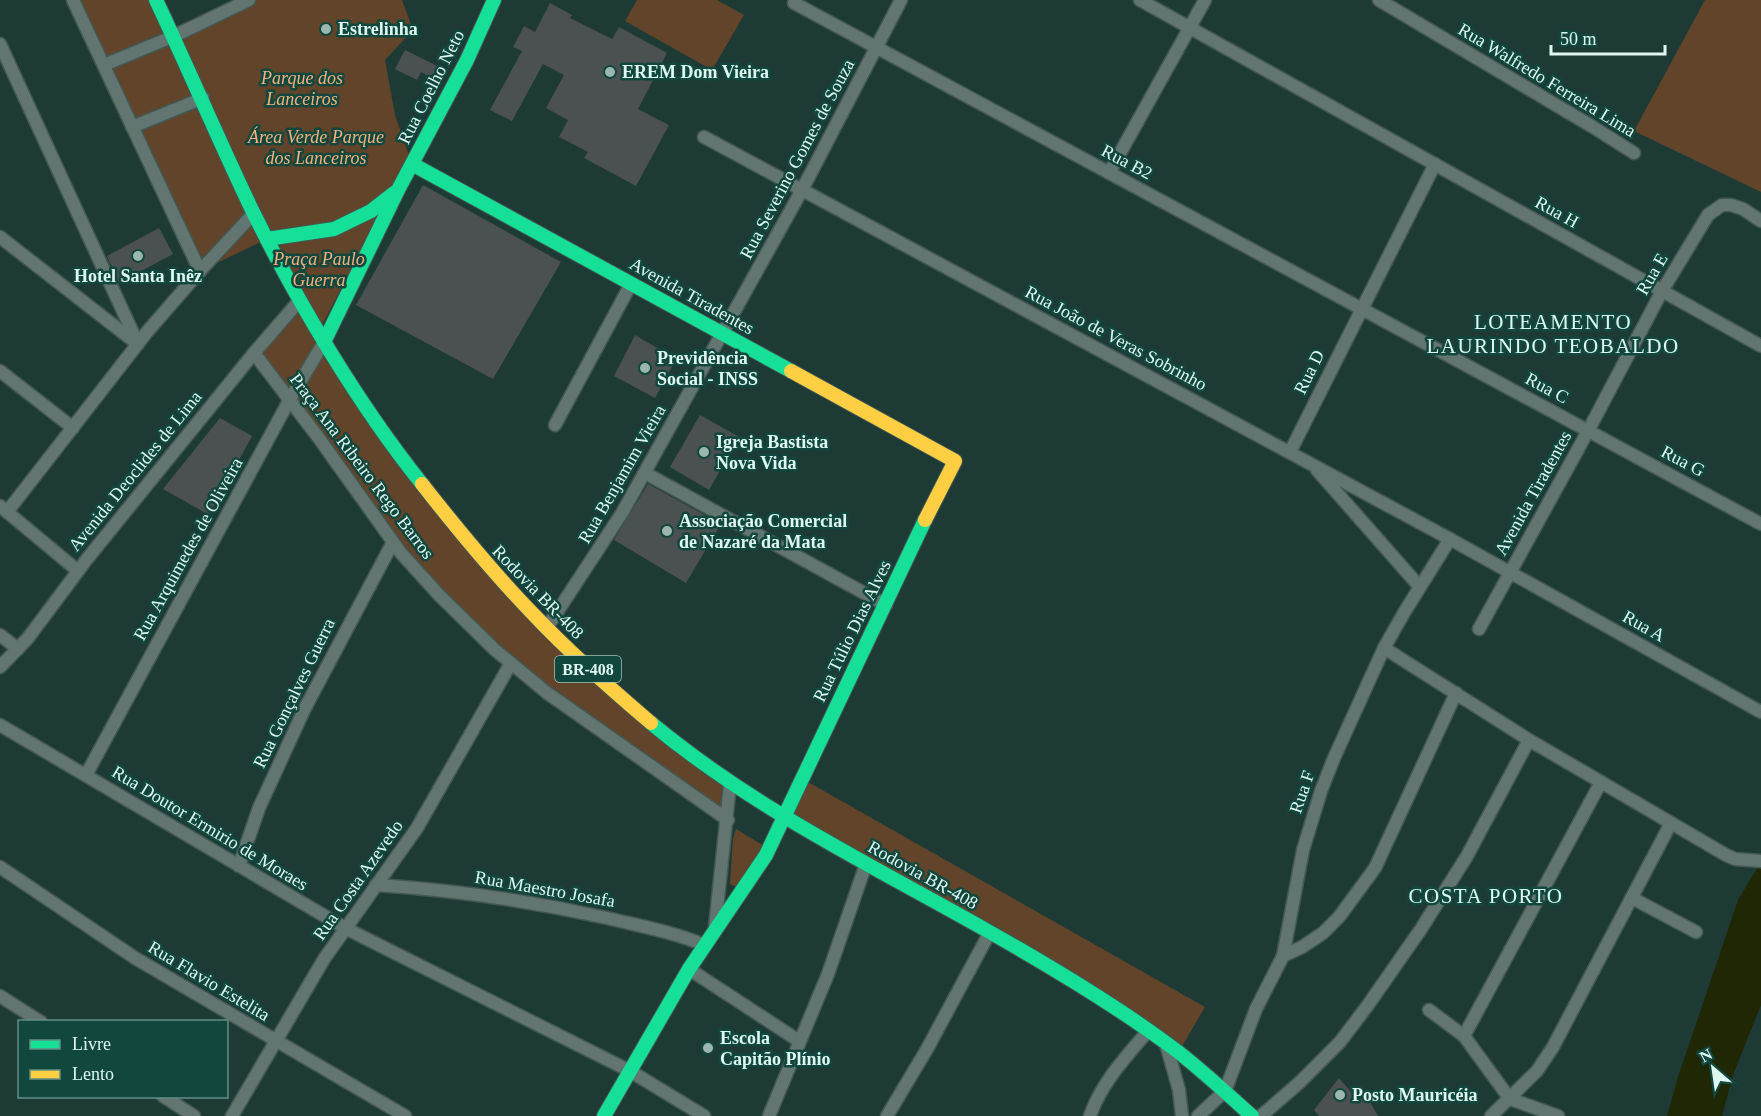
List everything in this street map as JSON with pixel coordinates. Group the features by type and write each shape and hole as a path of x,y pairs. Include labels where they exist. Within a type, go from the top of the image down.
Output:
{"street":[{"path":"73,0 200,271"},
{"name":"Rodovia BR-408","path":"156,0 267,239 324,342 358,397 426,492 486,564 546,629 615,693 730,784 783,817 990,932 1092,993 1166,1043 1252,1116"},
{"path":"104,65 174,36 249,0"},
{"name":"Rua Coelho Neto","path":"324,342 398,190 467,60 494,0"},
{"name":"Rua Severino Gomes de Souza","path":"723,333 802,189 900,0"},
{"path":"1140,0 1435,164"},
{"path":"1109,173 1205,0"},
{"name":"Rua Walfredo Ferreira Lima","path":"1378,0 1634,153"},
{"name":"Rua B2","path":"794,3 1361,308"},
{"path":"0,44 138,344"},
{"path":"132,127 203,98"},
{"name":"Rua João de Veras Sobrinho","path":"704,137 1510,572"},
{"name":"Avenida Tiradentes","path":"412,164 955,461"},
{"name":"Rua H","path":"1435,164 1662,291"},
{"name":"Rua D","path":"1290,452 1435,164"},
{"name":"Rua Coelho Neto","path":"267,239 334,229 371,211 398,190"},
{"name":"Rua E","path":"1588,430 1662,291 1708,215 1722,205 1743,209 1761,221"},
{"path":"78,571 4,509 73,428 138,344 200,271 254,213"},
{"path":"0,237 138,344"},
{"path":"555,424 631,284"},
{"path":"1662,291 1761,346"},
{"name":"Avenida Deoclides de Lima","path":"0,667 28,638 78,571 254,353 300,300"},
{"name":"Rua C","path":"1361,308 1588,430"},
{"name":"Rua Benjamim Vieira","path":"546,629 622,513 723,333"},
{"name":"Rua Arquimedes de Oliveira","path":"86,775 290,399 324,342"},
{"name":"Praça Ana Ribeiro Rego Barros","path":"254,353 393,542 439,595 511,663 565,705 728,820"},
{"path":"0,371 73,428"},
{"name":"Avenida Tiradentes","path":"1479,629 1588,430"},
{"name":"Rua G","path":"1588,430 1761,524"},
{"name":"Rua Túlio Dias Alves","path":"783,817 886,605 909,552 955,461"},
{"path":"1312,465 1419,586"},
{"path":"645,473 886,605"},
{"name":"Rua F","path":"1225,1091 1256,1009 1283,956 1303,849 1334,758 1384,648 1419,586 1450,539"},
{"name":"Rua Gonçalves Guerra","path":"239,866 259,808 304,710 393,542"},
{"name":"Rua A","path":"1510,572 1761,712"},
{"path":"0,635 18,649"},
{"path":"1384,648 1529,740 1726,855 1735,859 1758,861"},
{"name":"Rua Costa Azevedo","path":"232,1116 324,959 417,828 511,663"},
{"path":"1283,956 1323,933 1345,910 1375,868 1456,693"},
{"name":"Rua Doutor Ermirio de Moraes","path":"0,724 345,928 630,1071 704,1116"},
{"path":"1261,1116 1300,1083 1340,1042 1368,1005 1421,929 1467,856 1529,740"},
{"path":"1464,1036 1601,782"},
{"path":"715,931 730,784"},
{"path":"604,1116 689,969 766,855 783,817"},
{"path":"1491,1116 1537,1071 1553,1047 1671,823"},
{"path":"770,1116 828,975 866,864"},
{"name":"Rua Flavio Estelita","path":"0,867 135,958 405,1116"},
{"name":"Rua Maestro Josafa","path":"376,885 444,889 513,899 668,932 704,945"},
{"path":"1632,898 1696,932"},
{"path":"887,1116 927,1049 990,932"},
{"path":"689,969 799,1041"},
{"path":"0,996 38,1020"},
{"path":"1428,1010 1464,1036 1510,1099 1558,1116"},
{"path":"1090,1116 1108,1080 1148,1031"},
{"path":"1166,1043 1177,1079 1182,1116"},
{"path":"1198,1116 1225,1091"},
{"path":"166,1098 194,1116"}],"green space":[{"name":"Parque dos Lanceiros","path":"73,0 156,0 174,36 249,0 402,0 413,30 385,60 395,115 412,164 371,211 267,239 200,271"},
{"path":"637,0 717,0 744,15 712,70 625,21"},
{"path":"1705,0 1761,0 1761,192 1634,131"},
{"name":"Praça Paulo Guerra","path":"385,204 320,329 274,248"},
{"path":"300,300 358,397 546,629 730,784 728,820 536,684 439,595 254,353"},
{"path":"808,782 1205,1007 1178,1053 790,821"},
{"path":"736,829 764,846 738,888 730,884 733,839"}],"shaded area":[{"path":"1761,862 1761,1005 1733,1075 1722,1116 1667,1116 1738,900"}],"building":[{"path":"550,3 572,15 570,18 612,39 619,27 667,53 638,109 669,125 636,186 584,158 588,152 559,137 568,120 546,108 564,75 543,64 512,121 490,110 522,51 513,47 524,26 535,32"},
{"path":"405,50 445,70 439,82 421,72 417,80 395,69"},
{"path":"423,185 561,262 493,379 356,305"},
{"name":"Hotel Santa Inêz","path":"159,228 173,254 119,283 107,256"},
{"name":"Previdência Social - INSS","path":"635,335 676,359 655,398 614,376"},
{"name":"Igreja Bastista Nova Vida","path":"700,415 739,437 709,490 670,467"},
{"path":"220,418 252,436 209,515 163,489"},
{"name":"Associação Comercial de Nazaré da Mata","path":"648,484 721,524 686,583 614,540"},
{"name":"Posto Mauricéia","path":"1339,1078 1356,1098 1365,1093 1378,1116 1319,1116 1314,1110"}],"traffic: fast":[{"path":"156,0 252,210 289,281 352,387 422,484"},
{"path":"324,342 398,190 467,60 494,0"},
{"path":"412,164 791,371"},
{"path":"267,239 334,229 371,211 394,193"},
{"path":"604,1116 689,969 766,855 925,520"},
{"path":"651,723 690,754 771,809 1010,944 1105,1001 1183,1056 1252,1116"}],"traffic: slow":[{"path":"791,371 955,461 925,520"},
{"path":"422,484 477,552 536,617 592,672 651,723"}],"place":[{"name":"Estrelinha","path":"326,29"},
{"name":"EREM Dom Vieira","path":"610,72"},
{"name":"Hotel Santa Inêz","path":"138,256"},
{"name":"Previdência Social - INSS","path":"645,368"},
{"name":"Igreja Bastista Nova Vida","path":"704,452"},
{"name":"Associação Comercial de Nazaré da Mata","path":"667,531"},
{"name":"Escola Capitão Plínio","path":"708,1048"},
{"name":"Posto Mauricéia","path":"1340,1095"}],"district":[{"name":"LOTEAMENTO LAURINDO TEOBALDO","path":"1553,334"},
{"name":"COSTA PORTO","path":"1486,896"}],"park label":[{"name":"Área Verde Parque dos Lanceiros","path":"316,147"}]}
